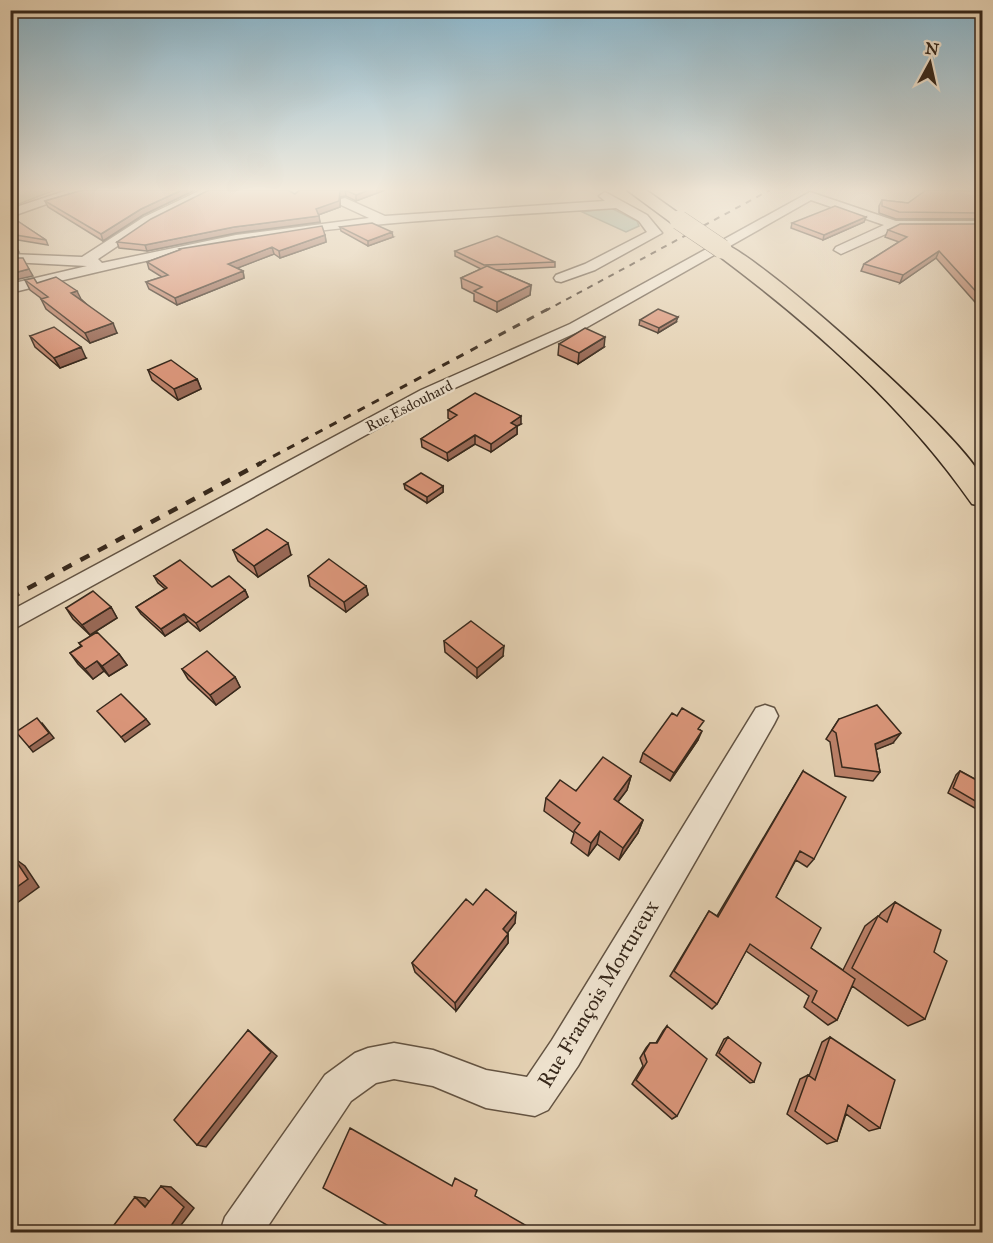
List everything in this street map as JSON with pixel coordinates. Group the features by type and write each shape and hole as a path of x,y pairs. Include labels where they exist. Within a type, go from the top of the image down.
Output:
{"main road":[{"path":"721,248 796,305 872,375 938,440 982,497"}],"street":[{"path":"86,261 106,248"},
{"path":"10,289 197,248"},
{"path":"561,278 590,267 627,248"},
{"name":"Rue Esdouhard","path":"10,622 427,394 576,327 717,248"},
{"path":"10,258 86,261 107,266"},
{"name":"Rue François Mortureux","path":"240,1233 338,1088 368,1066 394,1061 433,1068 486,1089 535,1097 565,1053 765,716"}],"building":[{"path":"269,248 228,264 243,271 175,298 146,282 168,275 147,262 182,249 179,249"},
{"path":"463,248 524,248 555,262 484,265 455,251"},
{"path":"889,248 982,248 982,298 939,251 903,275 864,264"},
{"path":"10,258 23,258 29,269 10,274"},
{"path":"487,266 531,285 497,302 474,291 482,287 461,278"},
{"path":"56,277 77,291 71,293 113,323 85,333 41,299 48,297 25,280 34,278 37,283"},
{"path":"658,309 678,317 659,328 640,320"},
{"path":"54,327 81,347 54,358 30,336"},
{"path":"585,328 605,337 579,353 559,344"},
{"path":"171,360 197,379 174,389 148,370"},
{"path":"475,393 521,416 511,423 517,426 491,444 475,435 447,453 421,439 457,415 448,410"},
{"path":"421,473 443,486 427,497 404,484"},
{"path":"267,529 288,543 254,566 233,550"},
{"path":"329,559 366,586 344,602 308,576"},
{"path":"180,560 212,587 229,576 245,590 196,623 184,614 161,629 136,607 167,588 154,576"},
{"path":"93,591 111,607 82,625 66,608"},
{"path":"471,621 504,646 477,668 444,641"},
{"path":"97,632 119,654 102,666 97,661 85,669 70,653 82,646 79,643"},
{"path":"207,651 235,677 210,695 182,669"},
{"path":"121,694 146,719 121,737 97,711"},
{"path":"877,705 901,733 875,744 880,772 842,767 836,733 832,730 839,719"},
{"path":"682,708 704,721 698,729 702,731 674,773 643,753 672,713 677,716"},
{"path":"37,718 49,733 29,747 16,732"},
{"path":"603,757 631,776 614,799 643,820 623,848 600,831 591,843 574,831 580,823 546,798 560,780 576,791"},
{"path":"803,771 846,797 814,859 800,851 776,897 821,928 811,948 855,979 837,1020 812,1002 817,991 750,944 717,1004 674,971 709,911 718,917"},
{"path":"960,771 982,783 982,805 953,788"},
{"path":"14,858 28,879 10,892 10,861"},
{"path":"486,889 516,913 503,929 508,934 455,1003 412,963 466,899 473,905"},
{"path":"895,902 941,930 934,952 947,961 925,1019 852,968 878,916 887,922"},
{"path":"667,1026 707,1059 677,1116 636,1080 647,1062 644,1053 650,1043 657,1043"},
{"path":"248,1030 271,1052 197,1145 174,1120"},
{"path":"728,1037 761,1063 754,1082 719,1053"},
{"path":"830,1037 895,1080 880,1128 848,1105 837,1141 795,1111 808,1075 815,1080"},
{"path":"350,1128 452,1186 455,1178 477,1190 475,1196 527,1226 524,1233 384,1233 387,1225 323,1188"},
{"path":"161,1186 184,1207 168,1230 170,1233 108,1233 135,1197 145,1207"}],"railway":[{"path":"545,311 662,248"},
{"path":"259,464 548,309"},
{"path":"10,598 261,463"}]}
